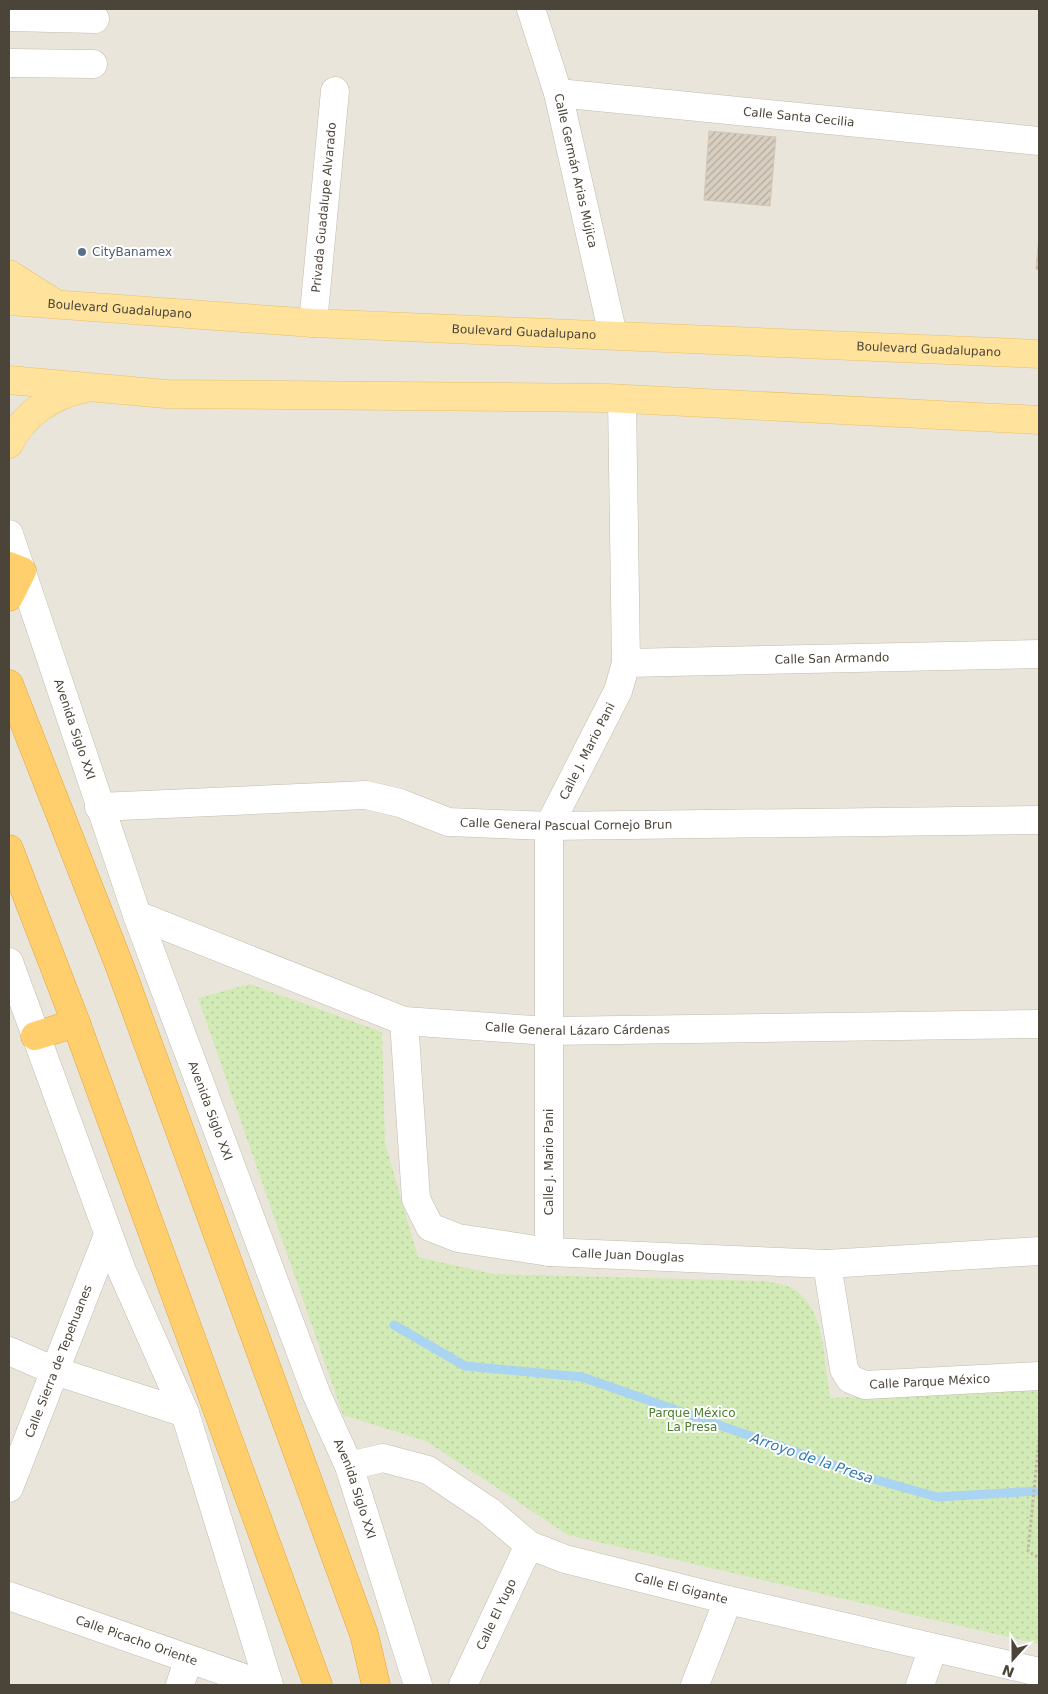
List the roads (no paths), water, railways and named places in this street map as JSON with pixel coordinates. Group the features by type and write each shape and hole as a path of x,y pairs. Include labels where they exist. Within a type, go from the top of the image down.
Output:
{"highway":[{"path":"9,597 15,568"},
{"path":"9,684 134,1005 364,1634 376,1685"},
{"path":"9,849 76,1023 318,1685"},
{"path":"35,1036 76,1023"}],"main road":[{"path":"9,274 56,304"},
{"name":"Boulevard Guadalupano","path":"9,301 313,324 1039,354"},
{"path":"9,380 166,394 622,399 1039,420"},
{"path":"9,444 22,424 37,410 67,393 94,387"}],"street":[{"name":"Calle Germán Arias Mújica","path":"531,9 558,93 612,335"},
{"path":"9,17 95,19"},
{"path":"9,63 93,64"},
{"name":"Privada Guadalupe Alvarado","path":"313,324 334,91"},
{"name":"Calle Santa Cecilia","path":"558,93 1039,141"},
{"name":"Calle J. Mario Pani","path":"549,1252 549,826 618,691 626,663 622,399"},
{"name":"Avenida Siglo XXI","path":"9,534 15,568 137,916 316,1393 349,1466 418,1685"},
{"name":"Calle San Armando","path":"626,663 1039,654"},
{"name":"Calle General Pascual Cornejo Brun","path":"99,808 366,795 400,802 448,822 549,826 1039,820"},
{"name":"Calle General Lázaro Cárdenas","path":"137,916 404,1021 548,1031 1039,1024"},
{"path":"9,962 122,1271 185,1413 268,1685"},
{"name":"Calle Juan Douglas","path":"404,1021 416,1199 430,1226 458,1238 549,1252 827,1264 1039,1252"},
{"name":"Calle Sierra de Tepehuanes","path":"9,1488 108,1235"},
{"name":"Calle Parque México","path":"827,1264 844,1369 850,1379 865,1385 1039,1376"},
{"path":"9,1351 55,1371 185,1413"},
{"name":"Calle El Gigante","path":"349,1466 383,1458 428,1470 489,1511 529,1545 565,1559 728,1600 1039,1672"},
{"name":"Calle El Yugo","path":"463,1685 529,1545"},
{"name":"Calle Picacho Oriente","path":"9,1596 184,1673 264,1685"},
{"path":"695,1685 728,1600"},
{"path":"920,1685 933,1648"}],"waterway":[{"name":"Arroyo de la Presa","path":"394,1325 465,1366 582,1377 870,1478 937,1497 1039,1491"}],"place":[{"name":"CityBanamex","path":"82,252"}],"park label":[{"name":"Parque México La Presa","path":"692,1420"}]}
